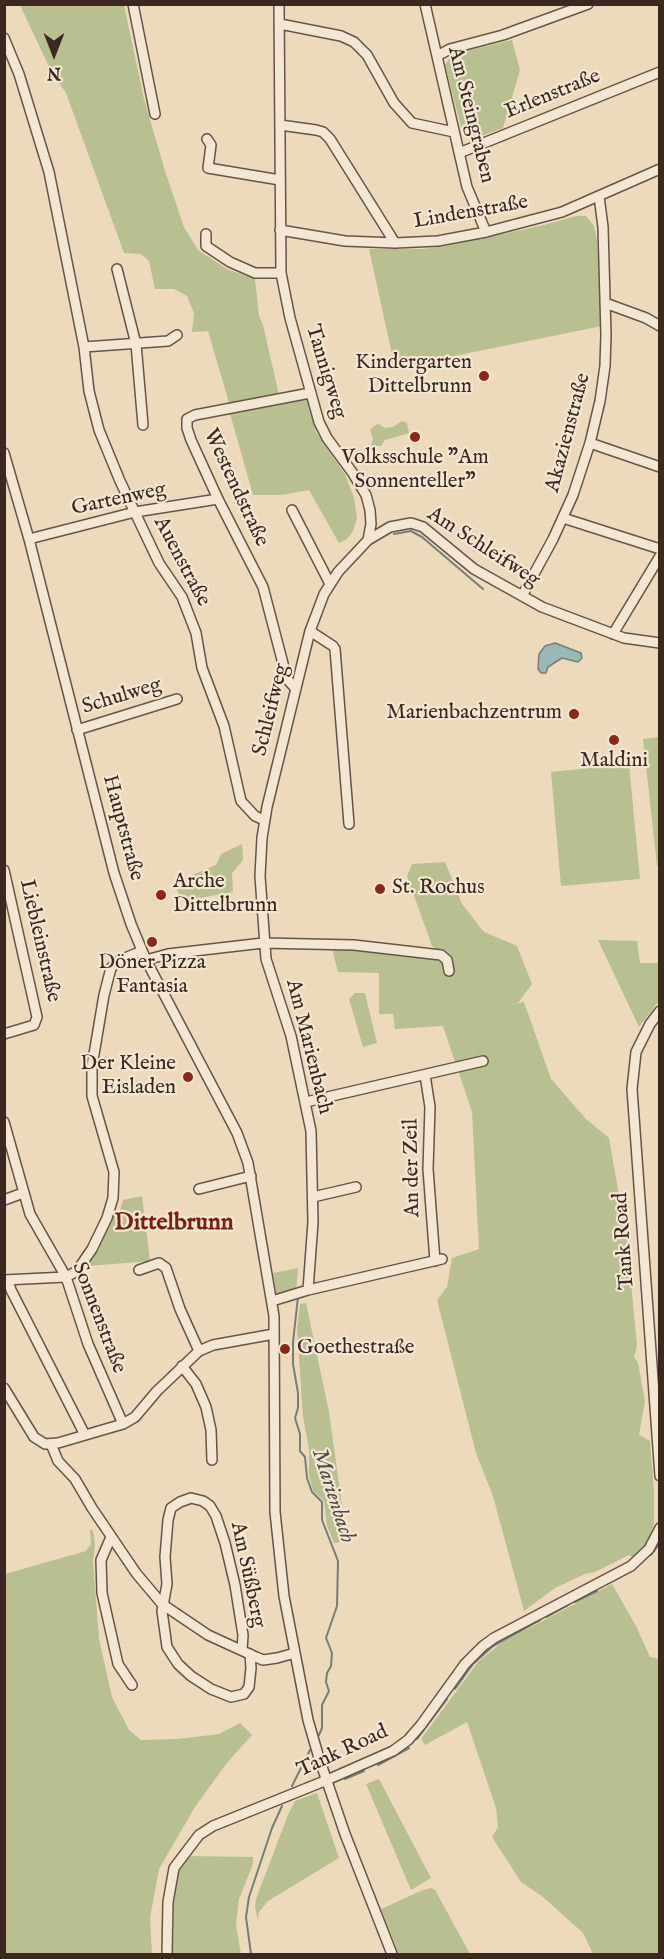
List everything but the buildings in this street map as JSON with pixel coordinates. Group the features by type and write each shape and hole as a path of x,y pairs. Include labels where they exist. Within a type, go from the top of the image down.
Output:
{"street":[{"path":"134,4 155,114"},
{"name":"Tannigweg","path":"279,4 281,273 290,318 319,422 327,438 366,495 371,524 368,540"},
{"name":"Am Steingraben","path":"424,4 467,187 486,232"},
{"path":"437,56 450,49 502,35 588,4"},
{"path":"280,24 341,36 354,42 367,55 398,109 412,123 454,132"},
{"name":"Auenstraße","path":"4,38 19,74 49,172 84,347 89,391 99,430 120,481 159,563 182,597 196,633 202,668 224,726 241,801 255,816 264,820"},
{"name":"Erlenstraße","path":"459,153 660,72"},
{"path":"280,125 316,130 323,132 330,139 395,243"},
{"path":"207,139 210,145 208,168 280,180"},
{"name":"Lindenstraße","path":"280,230 328,239 395,243 438,241 486,232 562,212 660,169"},
{"name":"Akazienstraße","path":"522,596 564,518 577,485 590,443 605,366 603,227 599,195"},
{"path":"206,234 206,246 230,262 255,273 281,273"},
{"path":"117,269 136,344 143,425"},
{"path":"605,303 646,318 660,326"},
{"path":"84,347 98,348 168,341 177,335"},
{"name":"Westendstraße","path":"296,689 291,687 287,680 262,586 218,500 191,440 187,419 195,415 310,393"},
{"path":"590,443 660,466"},
{"name":"Hauptstraße","path":"4,453 29,539 114,873 146,960 237,1133 246,1156 272,1301 274,1512 284,1596 319,1758 392,1954"},
{"name":"Gartenweg","path":"29,539 135,512 218,500"},
{"path":"292,510 330,584"},
{"path":"564,518 660,549"},
{"name":"Am Schleifweg","path":"401,524 411,523 423,527 474,569 559,615 632,640 660,642"},
{"name":"Schleifweg","path":"263,943 260,876 264,820 310,631 330,584 347,561 368,540 401,524"},
{"path":"613,634 660,556"},
{"path":"310,631 335,649 349,824"},
{"name":"Schulweg","path":"77,730 177,699"},
{"name":"Liebleinstraße","path":"4,870 38,1017 34,1025 4,1034"},
{"path":"146,960 168,954 263,943 354,945 441,955 447,960 449,971"},
{"name":"Am Marienbach","path":"263,943 291,1036 311,1131 314,1221 308,1290"},
{"path":"85,1435 6,1280 66,1277 77,1271 87,1258 106,1218 113,1198 114,1172 92,1096 92,1066 111,968 120,960 142,951"},
{"name":"Tank Road","path":"660,1011 650,1024 636,1052 632,1089 660,1476"},
{"path":"306,1102 483,1061"},
{"name":"An der Zeil","path":"272,1301 308,1290 438,1260 428,1169 430,1107 425,1075"},
{"name":"Sonnenstraße","path":"5,1128 30,1214 66,1277 83,1333 123,1424"},
{"path":"199,1189 251,1176"},
{"path":"313,1197 356,1187"},
{"path":"4,1200 23,1193"},
{"path":"139,1270 159,1263 166,1268 180,1309 199,1351"},
{"path":"4,1388 34,1437 42,1443 51,1444 123,1424 142,1411 157,1391 199,1351 274,1334"},
{"path":"182,1366 196,1384 206,1407 211,1430 212,1460"},
{"name":"Am Süßberg","path":"51,1444 58,1461 75,1479 136,1573 162,1604 208,1635 263,1659 295,1653"},
{"name":"Am Süßberg","path":"191,1498 202,1501 213,1510 225,1543 246,1652 250,1683 244,1694 231,1697 203,1684 183,1670 171,1654 164,1634 162,1604 167,1584 165,1557 169,1512 180,1502 191,1498"},
{"name":"Tank Road","path":"167,1954 168,1902 174,1868 199,1835 213,1826 327,1780 385,1755 400,1746 421,1725 465,1664 483,1646 494,1638 631,1566 649,1549 660,1528"},
{"path":"111,1537 101,1560 102,1593 118,1664 132,1685"}],"green space":[{"path":"20,5 124,5 144,99 184,227 198,250 227,269 255,279 259,316 279,395 230,406 208,331 192,332 194,313 187,296 174,289 155,289 149,261 141,254 124,253 66,93 52,73"},
{"path":"512,40 520,70 503,128 470,138 463,134 445,65 457,53"},
{"path":"576,216 586,216 594,226 597,240 602,326 395,368 369,249 422,249 447,246"},
{"path":"306,396 316,432 345,474 354,498 357,518 353,531 347,539 339,543 309,490 281,495 253,495 229,410"},
{"path":"402,421 407,423 409,433 385,440 381,446 371,446 373,438 370,430 373,427 378,424 385,428 393,427"},
{"path":"659,737 660,866 657,866 643,739"},
{"path":"629,764 640,879 561,886 551,772"},
{"path":"242,844 243,860 232,873 233,892 183,901 173,883 216,865 221,854"},
{"path":"445,862 462,904 484,932 517,946 532,984 518,1003 476,1012 524,1002 551,1079 586,1119 609,1138 627,1241 637,1346 634,1357 638,1363 645,1401 639,1435 650,1441 654,1524 647,1544 634,1557 629,1555 555,1588 524,1611 493,1496 476,1453 437,1300 447,1287 452,1258 479,1249 472,1112 458,1070 489,1062 488,1057 456,1065 443,1026 395,1029 393,1014 379,1014 379,973 338,972 332,948 378,951 441,960 452,971 453,964 450,959 432,946 407,876 412,864"},
{"path":"598,940 637,941 640,963 659,963 659,1001 639,1027"},
{"path":"355,993 365,993 377,1043 363,1047 349,999"},
{"path":"142,1196 150,1261 89,1266 112,1215 118,1216 123,1200"},
{"path":"298,1268 296,1293 281,1296 276,1293 273,1273"},
{"path":"306,1303 329,1412 347,1541 334,1543 327,1526 324,1501 313,1491 309,1475 309,1449 303,1417 297,1328 300,1304"},
{"path":"90,1529 93,1531 95,1544 93,1562 99,1639 112,1697 129,1730 141,1740 178,1739 219,1734 240,1723 252,1735 226,1764 195,1807 159,1869 150,1918 152,1954 5,1954 5,1574 86,1551 91,1544"},
{"path":"612,1584 636,1626 650,1657 659,1659 659,1954 593,1954 583,1933 543,1897 521,1882 492,1837 498,1827 496,1808 467,1722 425,1745 421,1739 478,1662 501,1643"},
{"path":"379,1779 431,1878 411,1890 366,1784"},
{"path":"317,1793 339,1858 268,1901 259,1912 258,1920 256,1899 288,1815 295,1801"},
{"path":"185,1856 253,1857 253,1864 239,1899 236,1925 241,1954 173,1954 174,1899 178,1873"},
{"path":"431,1888 435,1890 470,1954 399,1954 381,1909"}],"water":[{"path":"555,643 581,653 582,658 578,662 562,658 548,667 546,673 541,673 538,669 539,654 545,646"}],"waterway":[{"path":"394,534 411,531 422,537 483,589"},
{"name":"Marienbach","path":"298,1297 293,1342 293,1364 298,1393 295,1418 300,1434 300,1451 305,1457 307,1478 312,1492 322,1502 322,1520 338,1561 337,1606 326,1638 332,1653 326,1682 329,1691 322,1705 322,1728 319,1735"},
{"path":"651,1555 660,1543"},
{"path":"575,1602 597,1591"},
{"path":"546,1617 568,1605"},
{"path":"455,1689 473,1664 493,1646 540,1620"},
{"path":"417,1739 447,1699"},
{"path":"378,1765 409,1748"},
{"name":"Marienbach","path":"292,1786 310,1750"},
{"path":"345,1779 364,1771"},
{"name":"Marienbach","path":"251,1954 246,1917 249,1897 272,1828 282,1806"}],"place":[{"name":"Kindergarten Dittelbrunn","path":"484,376"},
{"name":"Volksschule \"Am Sonnenteller\"","path":"415,437"},
{"name":"Marienbachzentrum","path":"574,714"},
{"name":"Maldini","path":"614,740"},
{"name":"St. Rochus","path":"380,889"},
{"name":"Arche Dittelbrunn","path":"161,895"},
{"name":"Döner Pizza Fantasia","path":"152,942"},
{"name":"Der Kleine Eisladen","path":"188,1077"},
{"name":"Goethestraße","path":"285,1349"}],"district":[{"name":"Dittelbrunn","path":"174,1224"}]}
